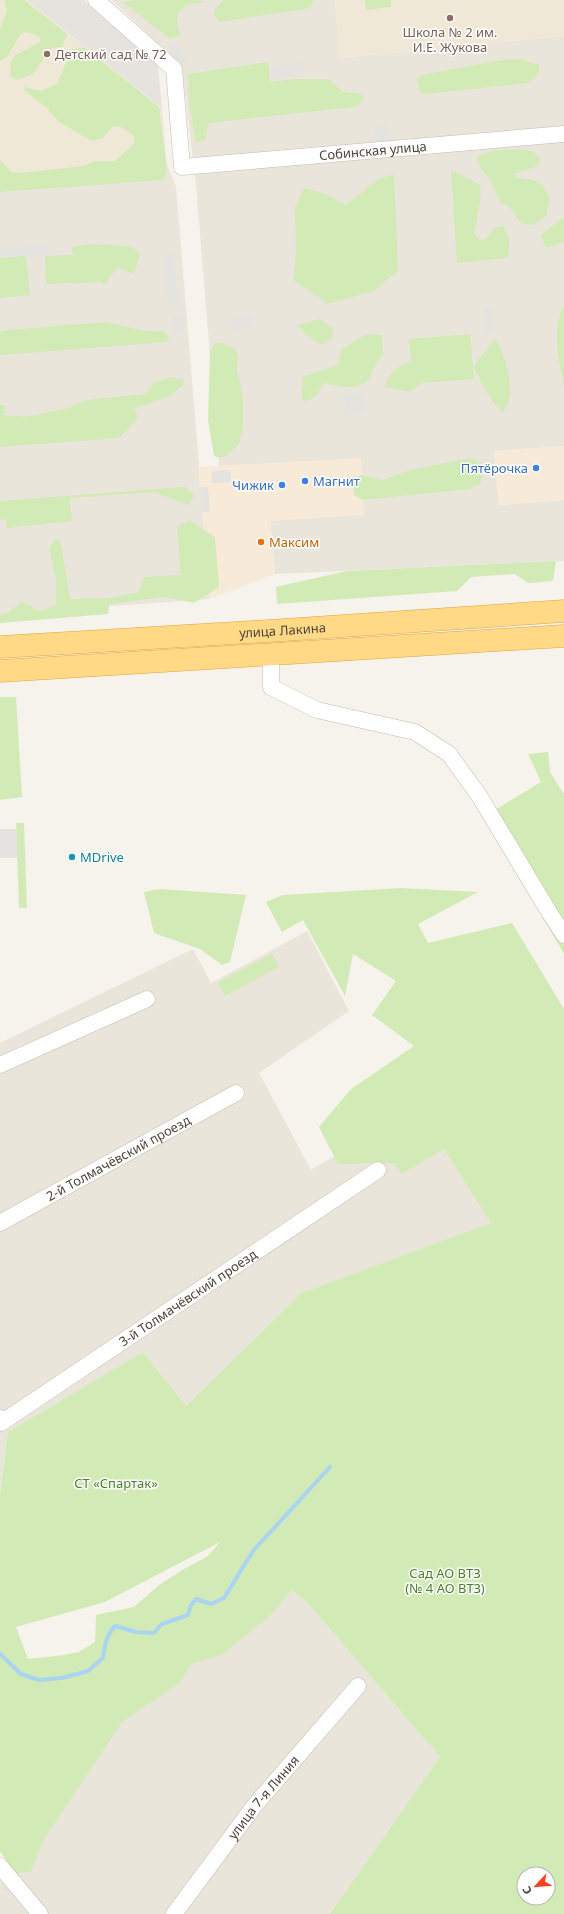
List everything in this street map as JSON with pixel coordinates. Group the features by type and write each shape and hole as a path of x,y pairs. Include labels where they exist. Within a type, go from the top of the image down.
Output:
{"highway":[{"name":"улица Лакина","path":"0,647 564,611"},
{"name":"улица Лакина","path":"0,671 564,636"}],"street":[{"name":"Собинская улица","path":"96,0 174,69 182,167 564,134"},
{"path":"271,655 271,687 285,695 317,710 415,732 449,754 480,797 564,935"},
{"path":"0,1065 147,999"},
{"name":"2-й Толмачёвский проезд","path":"0,1223 236,1093"},
{"name":"3-й Толмачёвский проезд","path":"0,1418 1,1423 378,1170"},
{"name":"улица 7-я Линия","path":"174,1914 255,1805 358,1686"},
{"path":"0,1866 40,1914"}],"shaded area":[{"name":"Детский сад № 72","path":"0,0 27,0 162,108 167,165 0,176"},
{"path":"27,0 84,0 158,66 162,108"},
{"path":"112,0 335,0 340,58 564,36 564,128 193,160 182,67"},
{"name":"Школа № 2 им. И.Е. Жукова","path":"335,0 564,0 564,36 339,58"},
{"path":"173,42 190,60 182,67 165,50"},
{"path":"303,62 305,75 272,79 271,67"},
{"path":"389,125 391,143 376,144 375,126"},
{"path":"564,141 564,446 494,451 499,505 564,500 564,561 275,574 270,521 361,459 219,466 195,172"},
{"path":"167,165 176,186 210,599 0,614 0,176"},
{"path":"47,244 48,254 0,258 0,248"},
{"path":"174,254 178,304 168,305 164,255"},
{"path":"483,307 493,307 495,332 485,333"},
{"path":"251,315 251,329 232,330 232,316"},
{"path":"174,316 184,316 184,332 175,333"},
{"path":"365,392 367,413 345,414 344,394"},
{"name":"Пятёрочка","path":"564,446 564,500 499,505 494,451"},
{"path":"361,458 364,515 270,521 275,574 210,599 198,467"},
{"path":"230,470 231,482 212,483 212,471"},
{"path":"200,487 208,487 210,512 202,512"},
{"path":"0,829 17,829 17,858 0,858"},
{"path":"307,931 349,1011 259,1073 311,1170 406,1114 444,1149 492,1223 301,1293 186,1406 143,1352 8,1432 0,1494 0,1043 193,949 211,983"},
{"path":"265,1567 307,1602 440,1757 330,1914 0,1914 0,1868 139,1690"}],"green space":[{"path":"4,0 24,0 67,34 62,47 51,48 33,74 17,80 10,76 11,62 14,56 40,42 40,37 28,32 21,33 8,56 0,61 0,30 7,10"},
{"path":"137,0 201,0 203,3 189,4 179,11 177,20 180,35 170,39 123,2"},
{"path":"224,0 314,0 312,6 305,9 220,22 214,15 215,9"},
{"path":"365,0 391,0 391,7 366,10"},
{"path":"85,48 159,107 167,171 163,180 0,192 0,160 11,172 20,173 83,166 95,161 115,161 134,144 134,136 121,127 113,126 103,138 92,141 59,122 47,108 24,90 25,87 40,91 57,84 72,49"},
{"path":"520,59 539,65 540,68 538,73 529,83 425,94 419,91 417,78 421,75 502,60"},
{"path":"268,62 270,82 295,79 328,79 344,92 361,94 364,99 361,103 354,107 209,123 205,140 196,143 189,101 188,74"},
{"path":"511,149 533,151 540,158 538,166 513,174 517,178 537,182 545,188 547,193 549,200 547,215 533,225 521,223 509,206 501,203 488,177 480,168 477,157 487,152"},
{"path":"451,170 480,185 481,196 474,234 478,239 485,240 496,227 504,226 509,240 508,258 457,263"},
{"path":"394,174 398,271 374,291 328,304 293,280 296,256 295,208 304,188 326,194 346,205 379,179"},
{"path":"564,217 564,242 546,248 541,235"},
{"path":"94,244 132,247 140,253 134,274 118,268 104,284 101,282 46,284 45,256 77,255 73,254 72,247"},
{"path":"26,256 30,295 0,298 0,258"},
{"path":"564,306 564,387 557,346 557,335 560,315"},
{"path":"319,319 332,327 333,338 322,345 310,338 297,325"},
{"path":"106,322 142,330 164,331 169,338 167,342 0,355 0,332 8,330"},
{"path":"366,334 382,335 383,354 372,370 370,379 358,386 353,387 343,387 324,383 316,396 304,402 301,392 303,377 338,365 341,350"},
{"path":"470,334 474,379 423,383 409,392 385,387 389,377 397,368 411,362 409,339"},
{"path":"493,340 498,341 509,378 510,397 507,406 502,413 488,395 474,368"},
{"path":"220,342 235,349 238,356 237,371 243,395 243,429 239,444 227,455 220,458 214,456 208,420 210,351 214,345"},
{"path":"171,377 183,380 183,385 170,396 134,409 138,418 119,438 0,447 0,404 6,406 3,415 26,417 68,408 87,400 145,394 154,383"},
{"path":"470,458 478,462 482,477 481,484 469,489 363,500 354,495 353,479 361,475 382,480 411,470"},
{"path":"185,487 195,495 188,505 154,492 70,498 72,521 7,528 5,518 0,521 0,501"},
{"path":"189,520 215,537 219,587 194,603 165,597 109,604 108,614 0,623 0,614 7,613 22,602 40,611 56,605 56,579 49,548 56,539 61,544 70,599 110,598 139,592 144,577 181,575 177,527"},
{"path":"556,561 553,581 528,583 515,574 471,577 457,591 277,604 276,587 347,571"},
{"path":"0,697 16,697 22,797 0,800"},
{"path":"548,752 550,772 564,794 564,954 485,816 541,782 528,754"},
{"path":"16,823 24,823 27,908 19,908"},
{"path":"401,888 478,892 418,924 428,943 512,923 564,1009 564,1914 330,1914 440,1757 307,1602 292,1590 271,1615 223,1654 192,1664 178,1684 122,1722 43,1841 31,1871 15,1874 0,1851 0,1494 8,1432 143,1352 186,1406 301,1293 491,1223 444,1149 402,1174 395,1163 338,1164 319,1127 351,1089 414,1046 372,1015 396,981 353,954 345,996 303,920 282,932 266,902 283,895","holes":["220,1542 208,1556 159,1585 134,1607 96,1615 95,1642 79,1652 28,1659 16,1627 105,1602"]},
{"path":"160,889 246,895 230,962 222,965 200,949 154,933 144,892"},
{"path":"272,954 279,967 225,996 218,982"}],"waterway":[{"path":"0,1654 21,1674 39,1680 62,1678 88,1671 103,1658 105,1645 115,1626 136,1632 154,1633 162,1624 188,1615 191,1605 196,1599 211,1604 224,1598 253,1551 330,1467"}],"place":[{"name":"Школа № 2 им. И.Е. Жукова","path":"450,18"},
{"name":"Детский сад № 72","path":"47,54"},
{"name":"Пятёрочка","path":"536,468"},
{"name":"Магнит","path":"305,481"},
{"name":"Чижик","path":"282,485"},
{"name":"Максим","path":"261,542"},
{"name":"MDrive","path":"72,857"}],"park label":[{"name":"СТ «Спартак»","path":"116,1483"},
{"name":"Сад АО ВТЗ (№ 4 АО ВТЗ)","path":"445,1580"}]}
